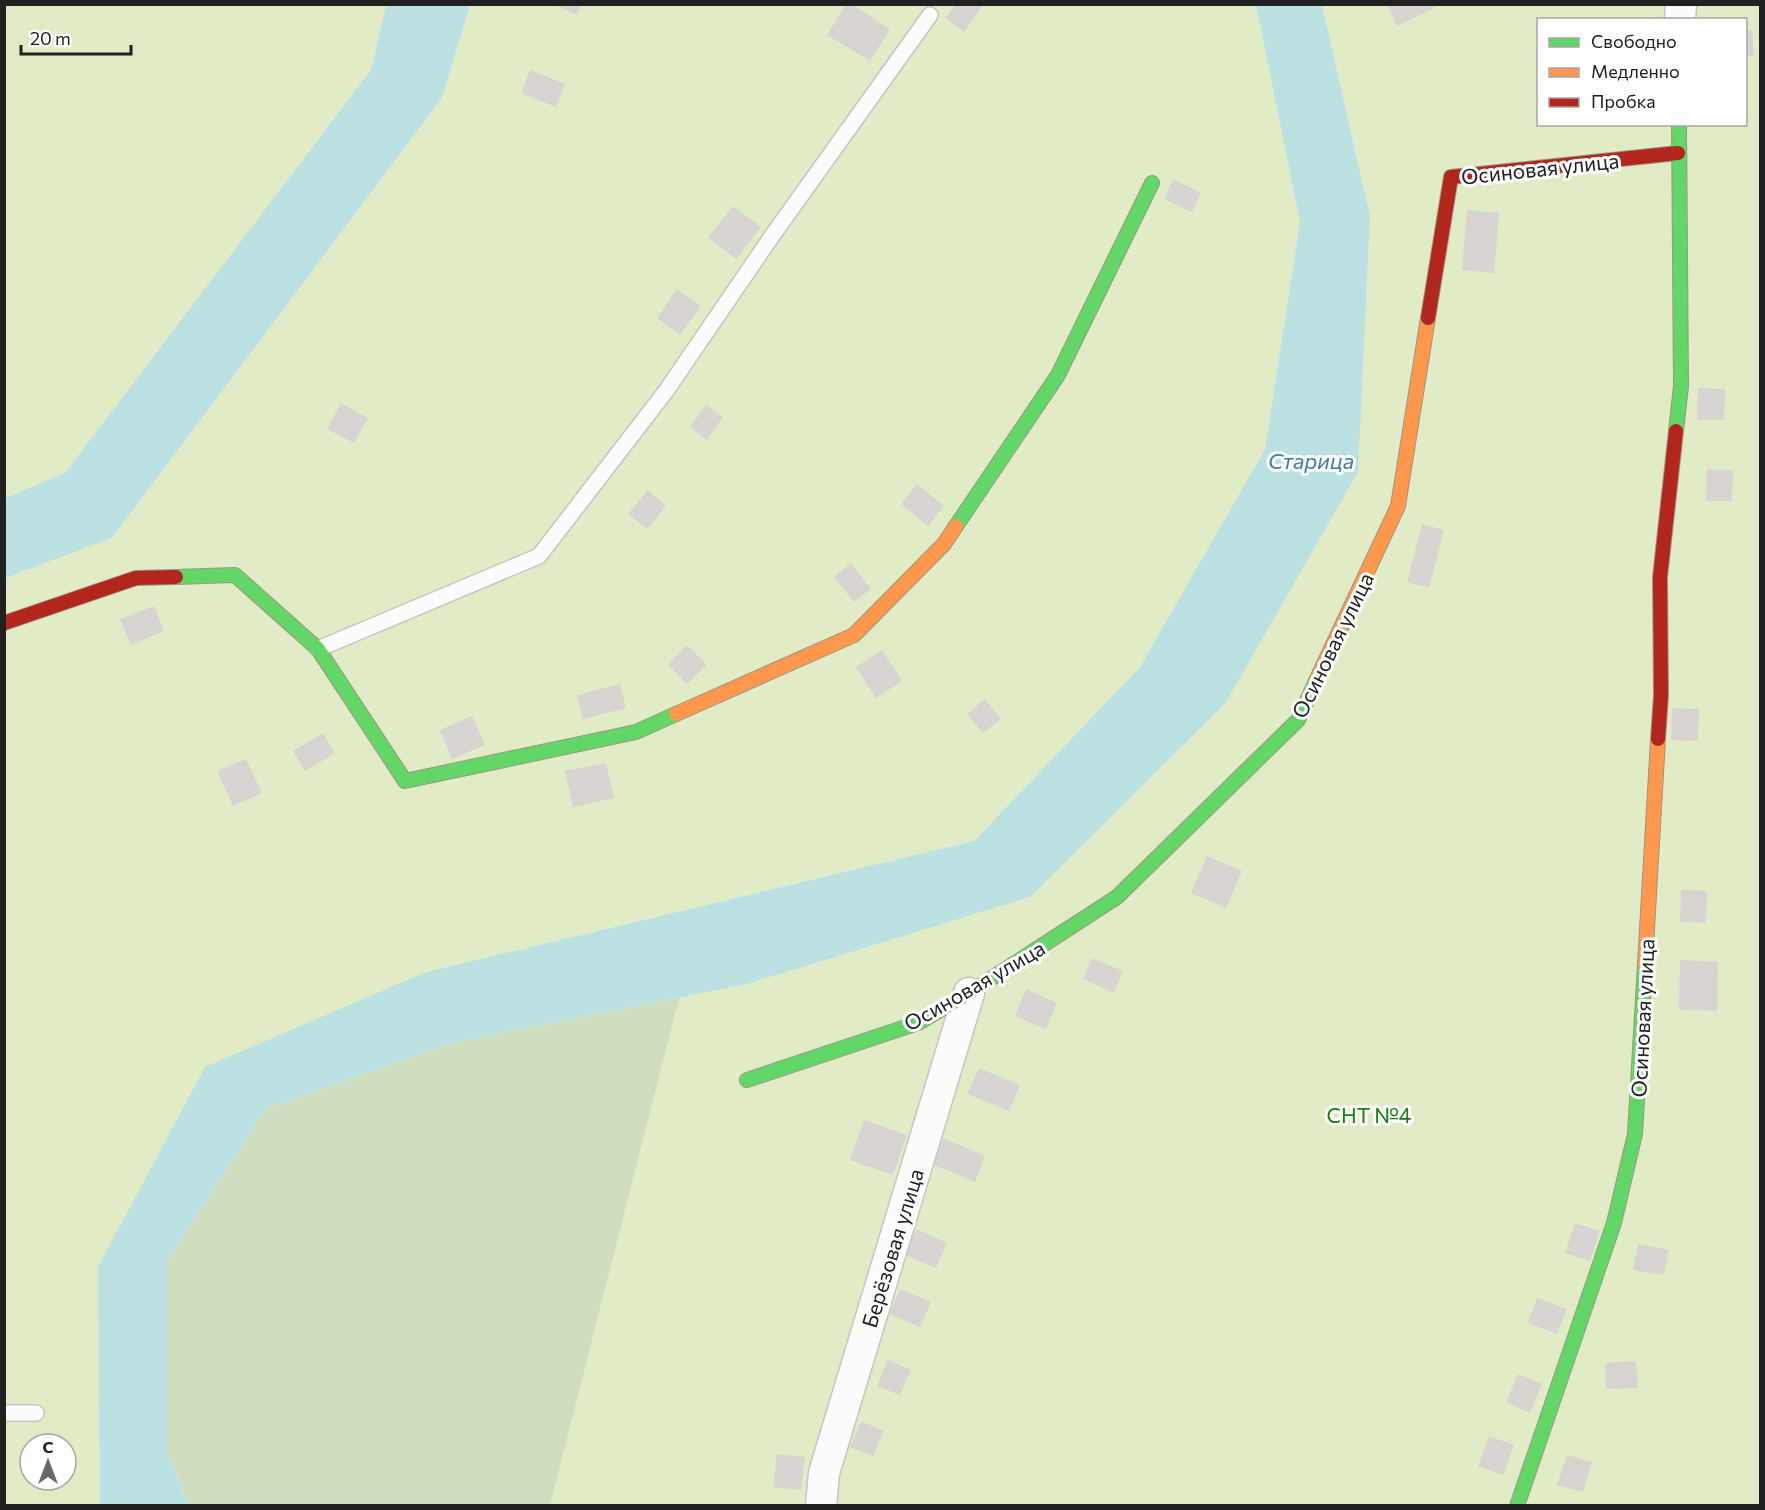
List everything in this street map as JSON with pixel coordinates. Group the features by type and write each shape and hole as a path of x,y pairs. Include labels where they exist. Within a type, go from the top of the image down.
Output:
{"street":[{"name":"Осиновая улица","path":"1517,1506 1614,1223 1635,1134 1661,695 1659,577 1681,386 1678,126"},
{"name":"Осиновая улица","path":"747,1080 918,1023 969,993 1117,897 1298,720 1398,506 1451,177 1678,153"},
{"path":"4,623 136,578 236,575 318,649 405,781 636,732 854,635 944,544 1058,375 1152,183"},
{"name":"Берёзовая улица","path":"821,1506 824,1473 969,993"}],"lane":[{"path":"318,649 539,556 666,391 772,236 930,15"},
{"path":"4,1413 36,1413"}],"green space":[{"path":"5,5 386,5 371,70 65,474 5,498"},
{"path":"470,5 1256,5 1300,222 1265,449 1140,667 974,841 426,972 98,1267 100,1505 5,1506 5,578 112,538 442,98"},
{"name":"СНТ №4","path":"1322,5 1760,5 1760,1505 188,1506 452,1043 747,984 1030,897 1225,704 1370,216"},
{"path":"679,998 550,1505 188,1505 167,1450 167,1261 266,1109 452,1043"}],"water":[{"path":"386,5 470,5 442,98 112,538 5,578 5,498 65,473 371,70"},
{"name":"Старица","path":"1256,5 1322,5 1370,216 1358,472 1225,704 1030,897 747,984 452,1043 266,1109 167,1261 167,1450 188,1505 100,1505 98,1267 205,1067 426,972 974,841 1140,667 1265,449 1300,222"}],"building":[{"path":"553,4 582,4 577,15"},
{"path":"846,4 851,4 890,29 870,61 827,35"},
{"path":"956,4 984,4 964,32 945,18"},
{"path":"1387,4 1433,4 1435,8 1397,26"},
{"path":"1747,30 1752,30 1754,56 1747,56"},
{"path":"530,70 565,84 556,107 521,93"},
{"path":"1173,179 1201,193 1192,212 1164,199"},
{"path":"733,206 761,227 736,259 708,238"},
{"path":"1467,210 1499,213 1494,273 1462,270"},
{"path":"677,289 701,306 680,335 657,318"},
{"path":"1698,388 1725,389 1724,420 1697,420"},
{"path":"341,403 368,418 354,443 327,429"},
{"path":"706,405 723,417 707,440 690,427"},
{"path":"1707,469 1733,470 1732,501 1706,501"},
{"path":"917,484 944,506 928,526 901,504"},
{"path":"648,490 666,506 647,529 628,514"},
{"path":"1422,524 1444,530 1429,588 1407,582"},
{"path":"851,563 871,589 854,602 834,577"},
{"path":"154,606 164,631 131,645 120,619"},
{"path":"687,645 707,665 687,684 668,664"},
{"path":"882,650 902,681 876,698 856,667"},
{"path":"620,684 626,708 583,719 577,695"},
{"path":"985,699 1001,719 983,733 967,714"},
{"path":"1672,708 1699,709 1698,741 1671,740"},
{"path":"472,716 485,745 452,759 440,730"},
{"path":"323,733 335,753 305,771 293,751"},
{"path":"246,759 262,793 233,806 217,771"},
{"path":"606,763 614,798 573,807 565,771"},
{"path":"1207,856 1242,871 1226,908 1191,893"},
{"path":"1681,890 1707,891 1706,923 1680,922"},
{"path":"1092,958 1123,971 1114,993 1083,979"},
{"path":"1680,960 1718,962 1717,1011 1679,1010"},
{"path":"1026,989 1057,1003 1046,1029 1015,1016"},
{"path":"979,1068 1020,1085 1009,1111 967,1094"},
{"path":"864,1120 907,1135 893,1175 850,1160"},
{"path":"943,1138 985,1156 975,1182 932,1164"},
{"path":"1575,1223 1600,1231 1590,1261 1565,1253"},
{"path":"916,1229 947,1243 936,1268 905,1255"},
{"path":"1638,1244 1669,1250 1664,1275 1633,1270"},
{"path":"900,1289 931,1302 920,1327 889,1314"},
{"path":"1537,1298 1567,1309 1557,1334 1528,1323"},
{"path":"888,1360 911,1370 900,1395 877,1386"},
{"path":"1636,1361 1638,1388 1606,1389 1605,1363"},
{"path":"1518,1374 1542,1384 1530,1413 1506,1402"},
{"path":"861,1421 884,1431 873,1456 850,1447"},
{"path":"1489,1436 1514,1445 1503,1475 1478,1466"},
{"path":"777,1454 805,1457 801,1490 773,1487"},
{"path":"1567,1455 1592,1462 1583,1492 1557,1485"}],"traffic: fast":[{"path":"1676,431 1681,386 1679,126"},
{"path":"956,526 1058,375 1152,183"},
{"path":"176,577 235,575 318,649 405,781 636,732 676,714"},
{"path":"747,1080 918,1023 969,993 1117,897 1298,720 1316,681"},
{"path":"1517,1506 1614,1223 1635,1134 1645,964"}],"traffic: slow":[{"path":"1316,681 1398,506 1428,318"},
{"path":"676,714 854,635 944,544 956,526"},
{"path":"1645,964 1658,739"}],"traffic: jam":[{"path":"1428,318 1451,177 1678,153"},
{"path":"1658,739 1661,695 1660,577 1676,431"},
{"path":"4,623 136,578 176,577"}]}
